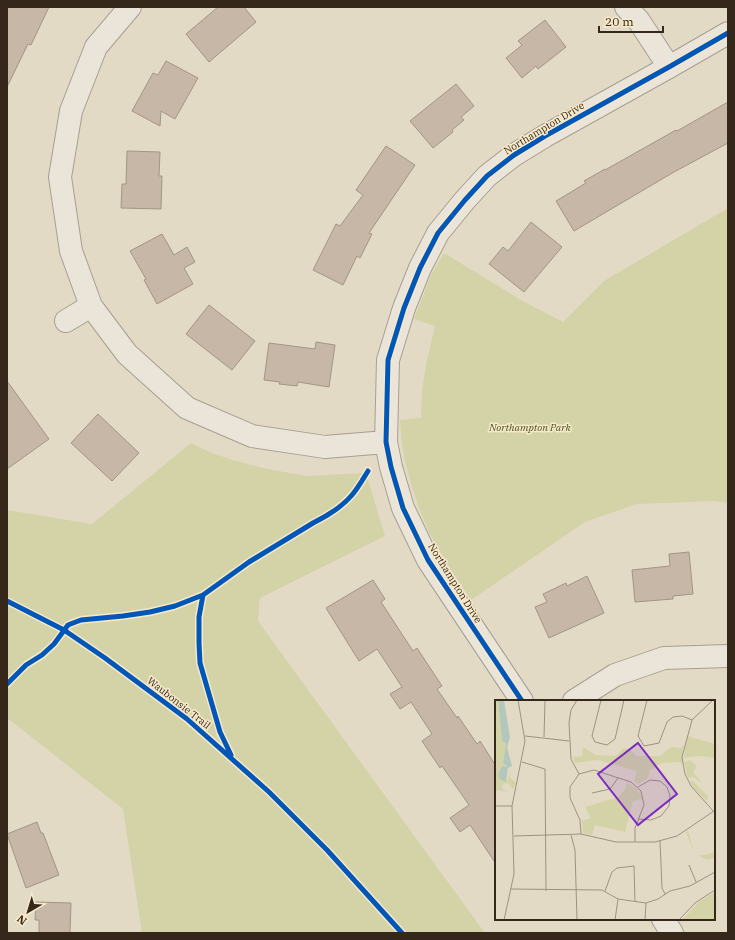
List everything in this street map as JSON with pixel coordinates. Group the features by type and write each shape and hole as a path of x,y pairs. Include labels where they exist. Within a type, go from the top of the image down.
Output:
{"street":[{"path":"130,7 96,47 71,112 60,177 71,251 92,306 127,354 187,408 252,436 325,447 386,442"},
{"path":"626,7 639,21 669,67"},
{"name":"Northampton Drive","path":"521,700 428,560 403,508 391,467 386,442 388,360 404,308 420,268 438,233 486,176 514,155 545,136 728,33"},
{"path":"66,321 92,306"},
{"path":"576,700 615,676 664,658 728,656"},
{"path":"664,920 672,933"}],"green space":[{"name":"Northampton Park","path":"728,208 728,503 714,501 637,504 585,522 471,600 444,558 425,522 408,474 401,436 400,420 421,418 422,391 435,326 414,319 431,275 444,253 521,300 563,322 604,281"},
{"path":"191,443 212,453 233,460 263,468 306,476 366,473 385,536 260,598 258,621 485,933 142,933 123,809 7,718 7,510 92,524"}],"building":[{"path":"7,7 49,7 31,45 28,44 7,87"},
{"path":"218,7 244,7 256,22 209,62 186,34"},
{"path":"545,20 566,47 538,69 536,66 522,78 506,58 522,45 518,41"},
{"path":"166,61 198,78 175,119 161,111 160,126 132,111 153,73 158,75"},
{"path":"456,84 474,106 461,117 464,120 452,130 453,132 433,148 410,121"},
{"path":"728,102 728,143 674,172 574,231 556,201 586,183 584,181"},
{"path":"386,146 415,165 369,233 372,234 360,258 357,256 343,285 313,270 336,224 340,226 363,195 356,190"},
{"path":"127,151 160,152 159,176 162,176 161,209 121,208 122,184 126,184"},
{"path":"531,222 562,247 524,292 489,264 503,247 508,251"},
{"path":"162,234 174,255 187,247 195,262 184,268 193,284 157,304 144,280 146,279 130,251"},
{"path":"209,305 255,341 232,370 186,334"},
{"path":"316,342 335,345 329,387 298,382 297,386 279,384 280,382 264,380 269,343 315,349"},
{"path":"7,381 49,439 7,469"},
{"path":"98,414 139,453 112,481 71,443"},
{"path":"689,552 693,594 673,596 673,599 635,602 632,570 670,566 669,554"},
{"path":"587,576 604,613 549,638 535,607 547,602 543,594 566,583 567,586"},
{"path":"373,580 385,599 381,602 413,651 417,648 442,686 437,689 477,744 480,741 495,764 495,862 470,825 460,832 450,818 469,805 442,766 440,768 422,741 432,734 411,702 400,709 390,694 402,687 377,649 359,661 326,608"},
{"path":"37,822 41,833 43,833 59,875 26,888 7,834"},
{"path":"36,902 71,903 70,933 39,933 39,920 35,920"}],"cycle path":[{"path":"521,700 428,560 403,508 391,467 386,442 388,360 404,308 420,268 438,233 487,176 514,155 545,136 728,33"},
{"path":"7,684 26,665 42,655 54,644 68,625 81,620 150,612 175,606 203,595 249,562 339,507 354,492 368,471"},
{"name":"Waubonsie Trail","path":"203,595 199,617 200,663 220,732 231,755"},
{"name":"Waubonsie Trail","path":"7,601 64,630 105,658 187,719 269,792 327,850 402,933"}]}
